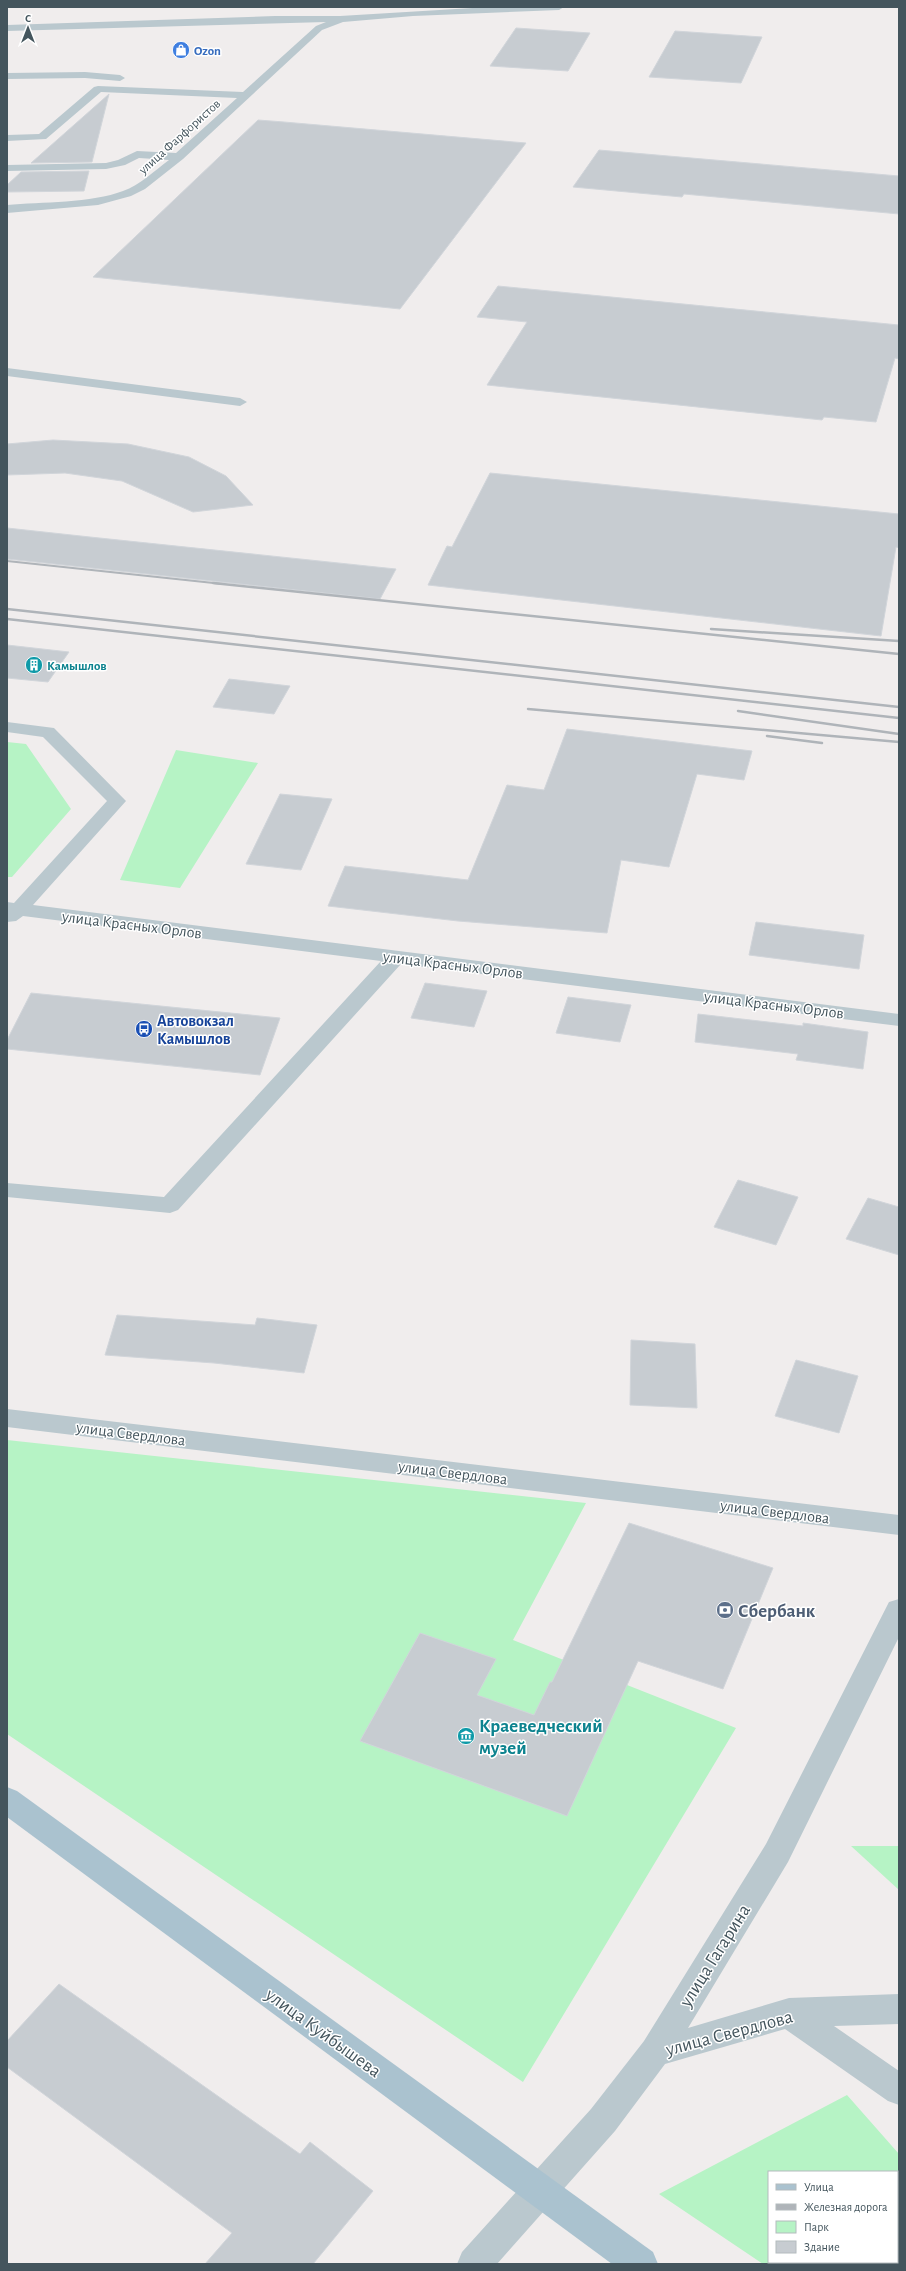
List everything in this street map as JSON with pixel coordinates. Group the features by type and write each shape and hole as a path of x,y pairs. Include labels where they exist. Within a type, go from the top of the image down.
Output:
{"main road":[{"name":"улица Куйбышева","path":"7,1800 641,2264"}],"street":[{"path":"7,28 302,18 340,19 414,13 559,7"},
{"path":"212,12 225,21"},
{"name":"улица Фарфористов","path":"7,209 64,206 98,201 127,194 155,178 319,28 340,19"},
{"path":"7,76 85,75 131,78"},
{"path":"169,81 249,91"},
{"path":"7,138 42,137 98,89 249,91"},
{"path":"7,168 106,166 122,163 137,154 179,157"},
{"path":"7,372 240,402"},
{"path":"7,727 48,732 117,801 11,912"},
{"name":"улица Красных Орлов","path":"11,912 396,956 899,1020"},
{"path":"7,1190 170,1205 396,956"},
{"name":"улица Свердлова","path":"7,1418 862,1522 899,1525"},
{"name":"улица Гагарина","path":"474,2264 603,2120 655,2052 777,1853 899,1610"},
{"name":"улица Свердлова","path":"655,2052 789,2013 899,2009"},
{"path":"789,2013 899,2090"}],"green space":[{"path":"7,742 26,744 71,809 12,877 7,877"},
{"path":"176,750 258,763 180,888 120,880"},
{"path":"7,1440 586,1503 513,1640 736,1728 523,2082 7,1734"},
{"path":"851,1846 899,1846 899,1890"},
{"path":"847,2095 899,2154 899,2264 763,2264 659,2194"}],"building":[{"path":"516,28 590,33 568,71 490,66"},
{"path":"675,31 762,37 741,83 649,77"},
{"path":"109,94 92,162 31,163"},
{"path":"258,120 526,143 400,309 93,277"},
{"path":"599,150 899,176 899,214 684,194 682,197 573,187"},
{"path":"89,171 84,191 7,192 7,185 21,172"},
{"path":"498,286 899,325 899,359 895,358 876,422 824,417 822,420 487,385 527,322 477,317"},
{"path":"53,440 128,444 189,457 226,476 253,505 193,512 122,481 65,473 7,475 7,444"},
{"path":"490,473 899,514 899,548 896,547 881,636 428,585 447,546 452,547"},
{"path":"7,528 396,569 380,599 7,559"},
{"name":"Камышлов","path":"7,645 69,652 48,682 7,678"},
{"path":"229,679 290,686 274,714 213,707"},
{"path":"567,729 752,751 744,780 697,774 669,867 621,860 607,933 458,921 328,906 345,866 468,880 507,785 544,790"},
{"path":"280,794 332,799 301,870 246,864"},
{"path":"756,922 864,935 859,969 749,955"},
{"path":"425,983 487,991 474,1027 411,1018"},
{"name":"Автовокзал Камышлов","path":"31,993 280,1018 260,1075 7,1049 7,1040"},
{"path":"568,997 631,1005 620,1042 556,1033"},
{"path":"698,1014 803,1026 803,1023 868,1032 863,1069 796,1060 798,1054 695,1042"},
{"path":"738,1180 798,1197 776,1245 714,1227"},
{"path":"868,1198 899,1207 899,1255 846,1239"},
{"path":"117,1315 255,1325 257,1318 317,1325 304,1373 214,1363 105,1355"},
{"path":"631,1340 695,1344 697,1408 630,1405"},
{"path":"796,1360 858,1376 839,1433 775,1416"},
{"path":"629,1523 773,1568 723,1689 638,1661 567,1816 360,1741 420,1633 496,1659 477,1695 534,1715 550,1682 552,1682"},
{"path":"59,1984 300,2154 310,2142 373,2191 313,2264 205,2264 232,2233 7,2067 7,2041"}],"railway":[{"path":"7,561 223,584"},
{"path":"213,583 899,654"},
{"path":"7,609 899,707"},
{"path":"7,619 899,718"},
{"path":"711,629 899,641"},
{"path":"528,709 899,742"},
{"path":"738,711 899,734"},
{"path":"767,736 822,743"}],"place":[{"name":"Ozon","path":"181,50"},
{"name":"Камышлов","path":"34,665"},
{"name":"Автовокзал Камышлов","path":"144,1029"},
{"name":"Сбербанк","path":"725,1610"},
{"name":"Краеведческий музей","path":"466,1736"}]}
